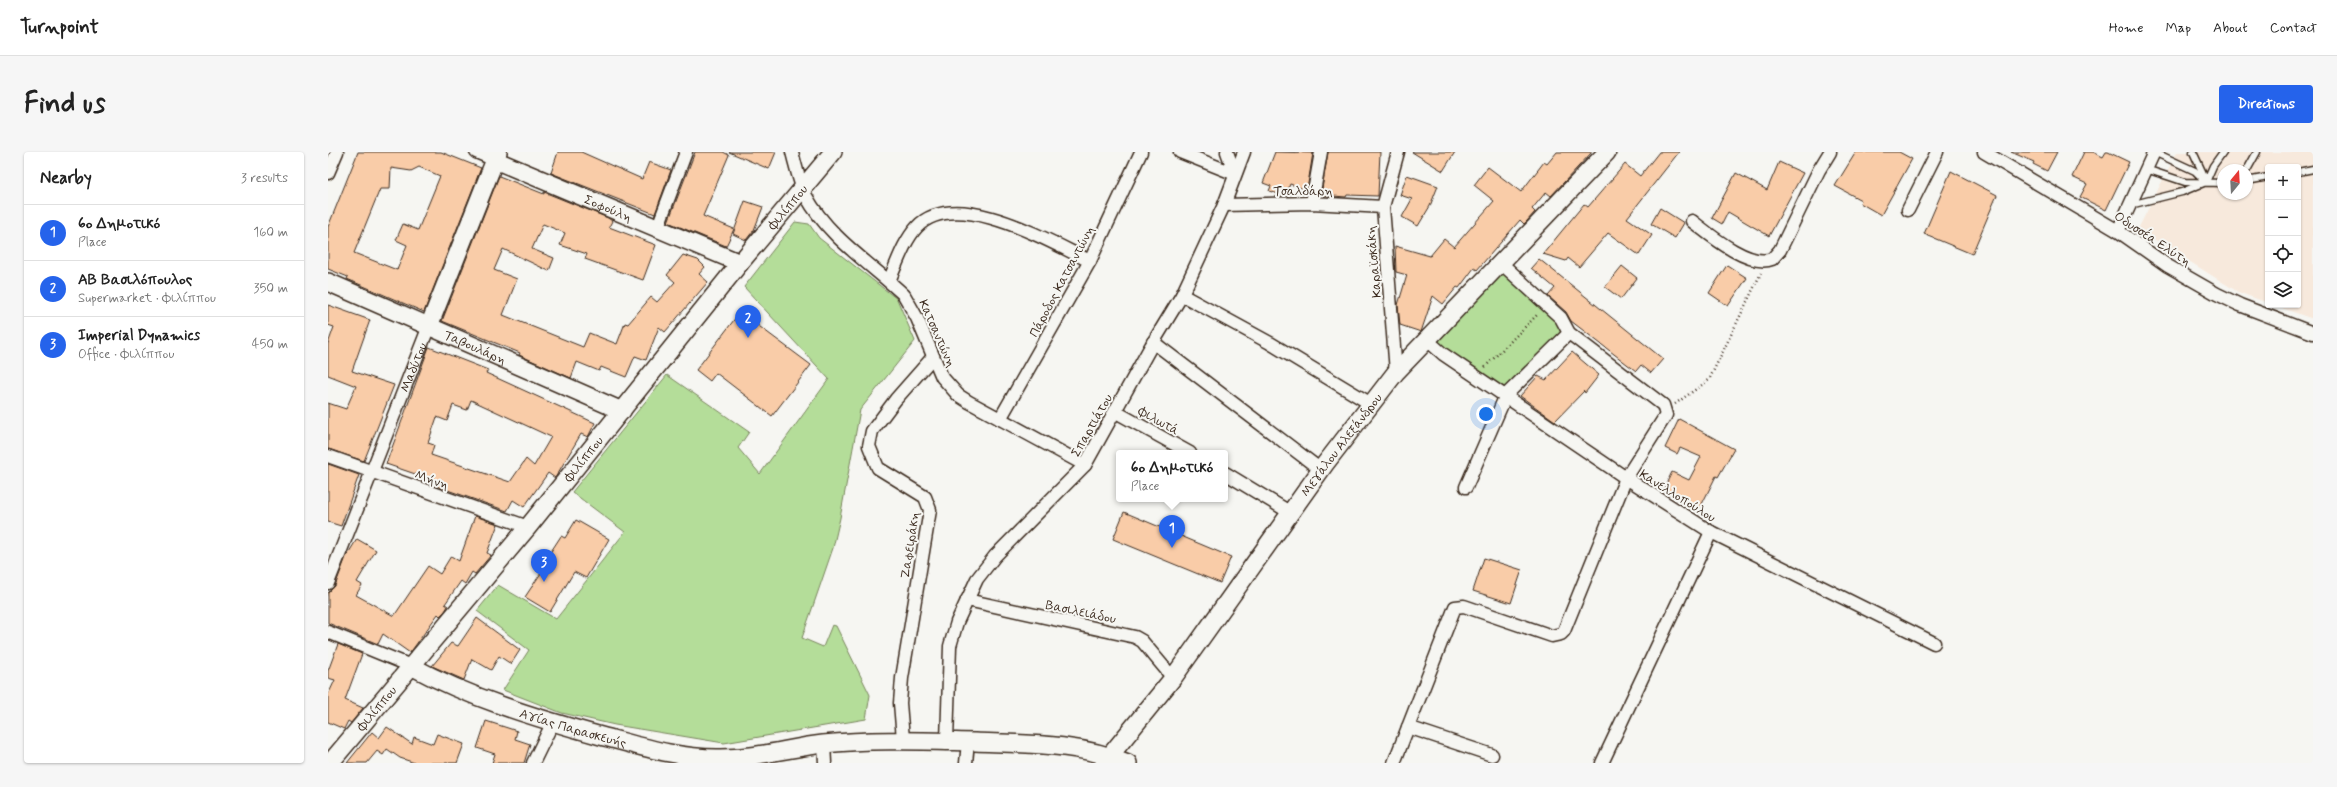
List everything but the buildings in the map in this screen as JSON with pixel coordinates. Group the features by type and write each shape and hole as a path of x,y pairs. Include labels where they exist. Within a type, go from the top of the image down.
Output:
{"street":[{"path":"328,173 337,152"},
{"name":"Σοφούλη","path":"476,152 496,156 657,229 740,264"},
{"path":"657,229 686,152"},
{"name":"Κατσαντώνη","path":"792,152 803,188 824,222 904,295 912,307 942,376 958,395 1085,465"},
{"name":"Φιλίππου","path":"330,763 528,527 740,264 833,152"},
{"name":"Πάροδος Κατσαντώνη","path":"1000,419 1090,261 1141,152"},
{"path":"1180,152 1236,174"},
{"path":"1227,152 1236,174"},
{"name":"Σπαρτιάτου","path":"947,741 950,646 953,633 977,579 995,556 1085,465 1116,412 1153,342 1182,295 1224,205 1244,152"},
{"path":"1312,203 1320,152"},
{"name":"Καραϊσκάκη","path":"1396,372 1383,207 1398,152"},
{"name":"Μεγάλου Αλεξάνδρου","path":"1106,759 1173,678 1321,470 1396,372 1607,152"},
{"path":"1692,221 1723,245 1766,261 1772,259 1780,250 1817,173 1830,152"},
{"path":"1908,210 1936,152"},
{"name":"Οδυσσέα Ελύτη","path":"1984,152 2118,231 2168,266 2217,294 2240,305 2313,333"},
{"path":"2118,231 2154,152"},
{"name":"Μαδύτου","path":"328,583 373,472 496,156"},
{"name":"Τσαλδάρη","path":"1224,205 1312,203 1383,207"},
{"path":"889,281 910,237 918,226 930,218 956,212 990,217 1010,224 1090,261"},
{"path":"1394,763 1455,607 1464,606 1552,636 1561,634 1564,631 1626,478 1666,415 1666,410 1663,405 1569,333 1561,318 1501,263"},
{"name":"Ταβουλάρη","path":"328,282 622,411"},
{"path":"1182,295 1270,343 1371,404"},
{"path":"1466,487 1506,395 1569,333"},
{"name":"Κανελλοπούλου","path":"1426,339 1443,354 1506,395 1626,478 1711,532 1934,643"},
{"path":"1153,342 1321,470"},
{"name":"Ζαφειράκη","path":"903,739 900,703 902,678 930,510 925,497 878,468 869,446 872,431 896,399 933,357"},
{"name":"Φιλωτά","path":"1116,412 1185,450"},
{"name":"Μήνη","path":"328,456 528,527"},
{"path":"1228,475 1291,513"},
{"path":"1602,763 1711,532"},
{"name":"Βασιλειάδου","path":"967,600 1135,637 1142,641 1173,678"},
{"path":"328,632 410,666"},
{"name":"Αγίας Παρασκευής","path":"410,666 449,685 553,722 670,759 694,757 744,757 824,744 903,739 1067,746 1106,759 1128,763"},
{"path":"532,763 553,722"},
{"path":"1408,727 1492,755"},
{"path":"966,763 968,742"},
{"path":"824,744 825,763"}],"lane":[{"path":"2154,152 2194,171 2206,182"},
{"path":"2193,152 2198,159 2206,182"},
{"path":"2129,206 2182,192 2206,182 2213,166 2223,152"},
{"path":"2250,164 2257,152"},
{"path":"2146,169 2185,182 2217,183"},
{"path":"2301,171 2313,169"},
{"path":"2253,180 2265,178"}],"path":[{"path":"1666,410 1709,380 1766,261"},
{"path":"1476,375 1547,306"}],"shaded area":[{"path":"2177,152 2313,152 2313,319 2282,308 2301,308 2301,164 2265,164 2265,302 2238,292 2138,229"}],"green space":[{"path":"795,222 809,224 819,238 897,299 915,341 860,410 833,548 802,638 823,647 832,625 836,626 870,695 866,719 724,743 615,725 562,713 503,690 529,650 477,611 498,585 556,619 625,532 572,492 667,375 749,432 738,448 760,474 829,379 744,287"},
{"path":"1501,263 1569,333 1506,395 1426,339"}],"place":[{"name":"ΑΒ Βασιλόπουλος","path":"748,338"},
{"name":"6ο Δημοτικό","path":"1172,548"},
{"name":"Imperial Dynamics","path":"544,582"}]}
